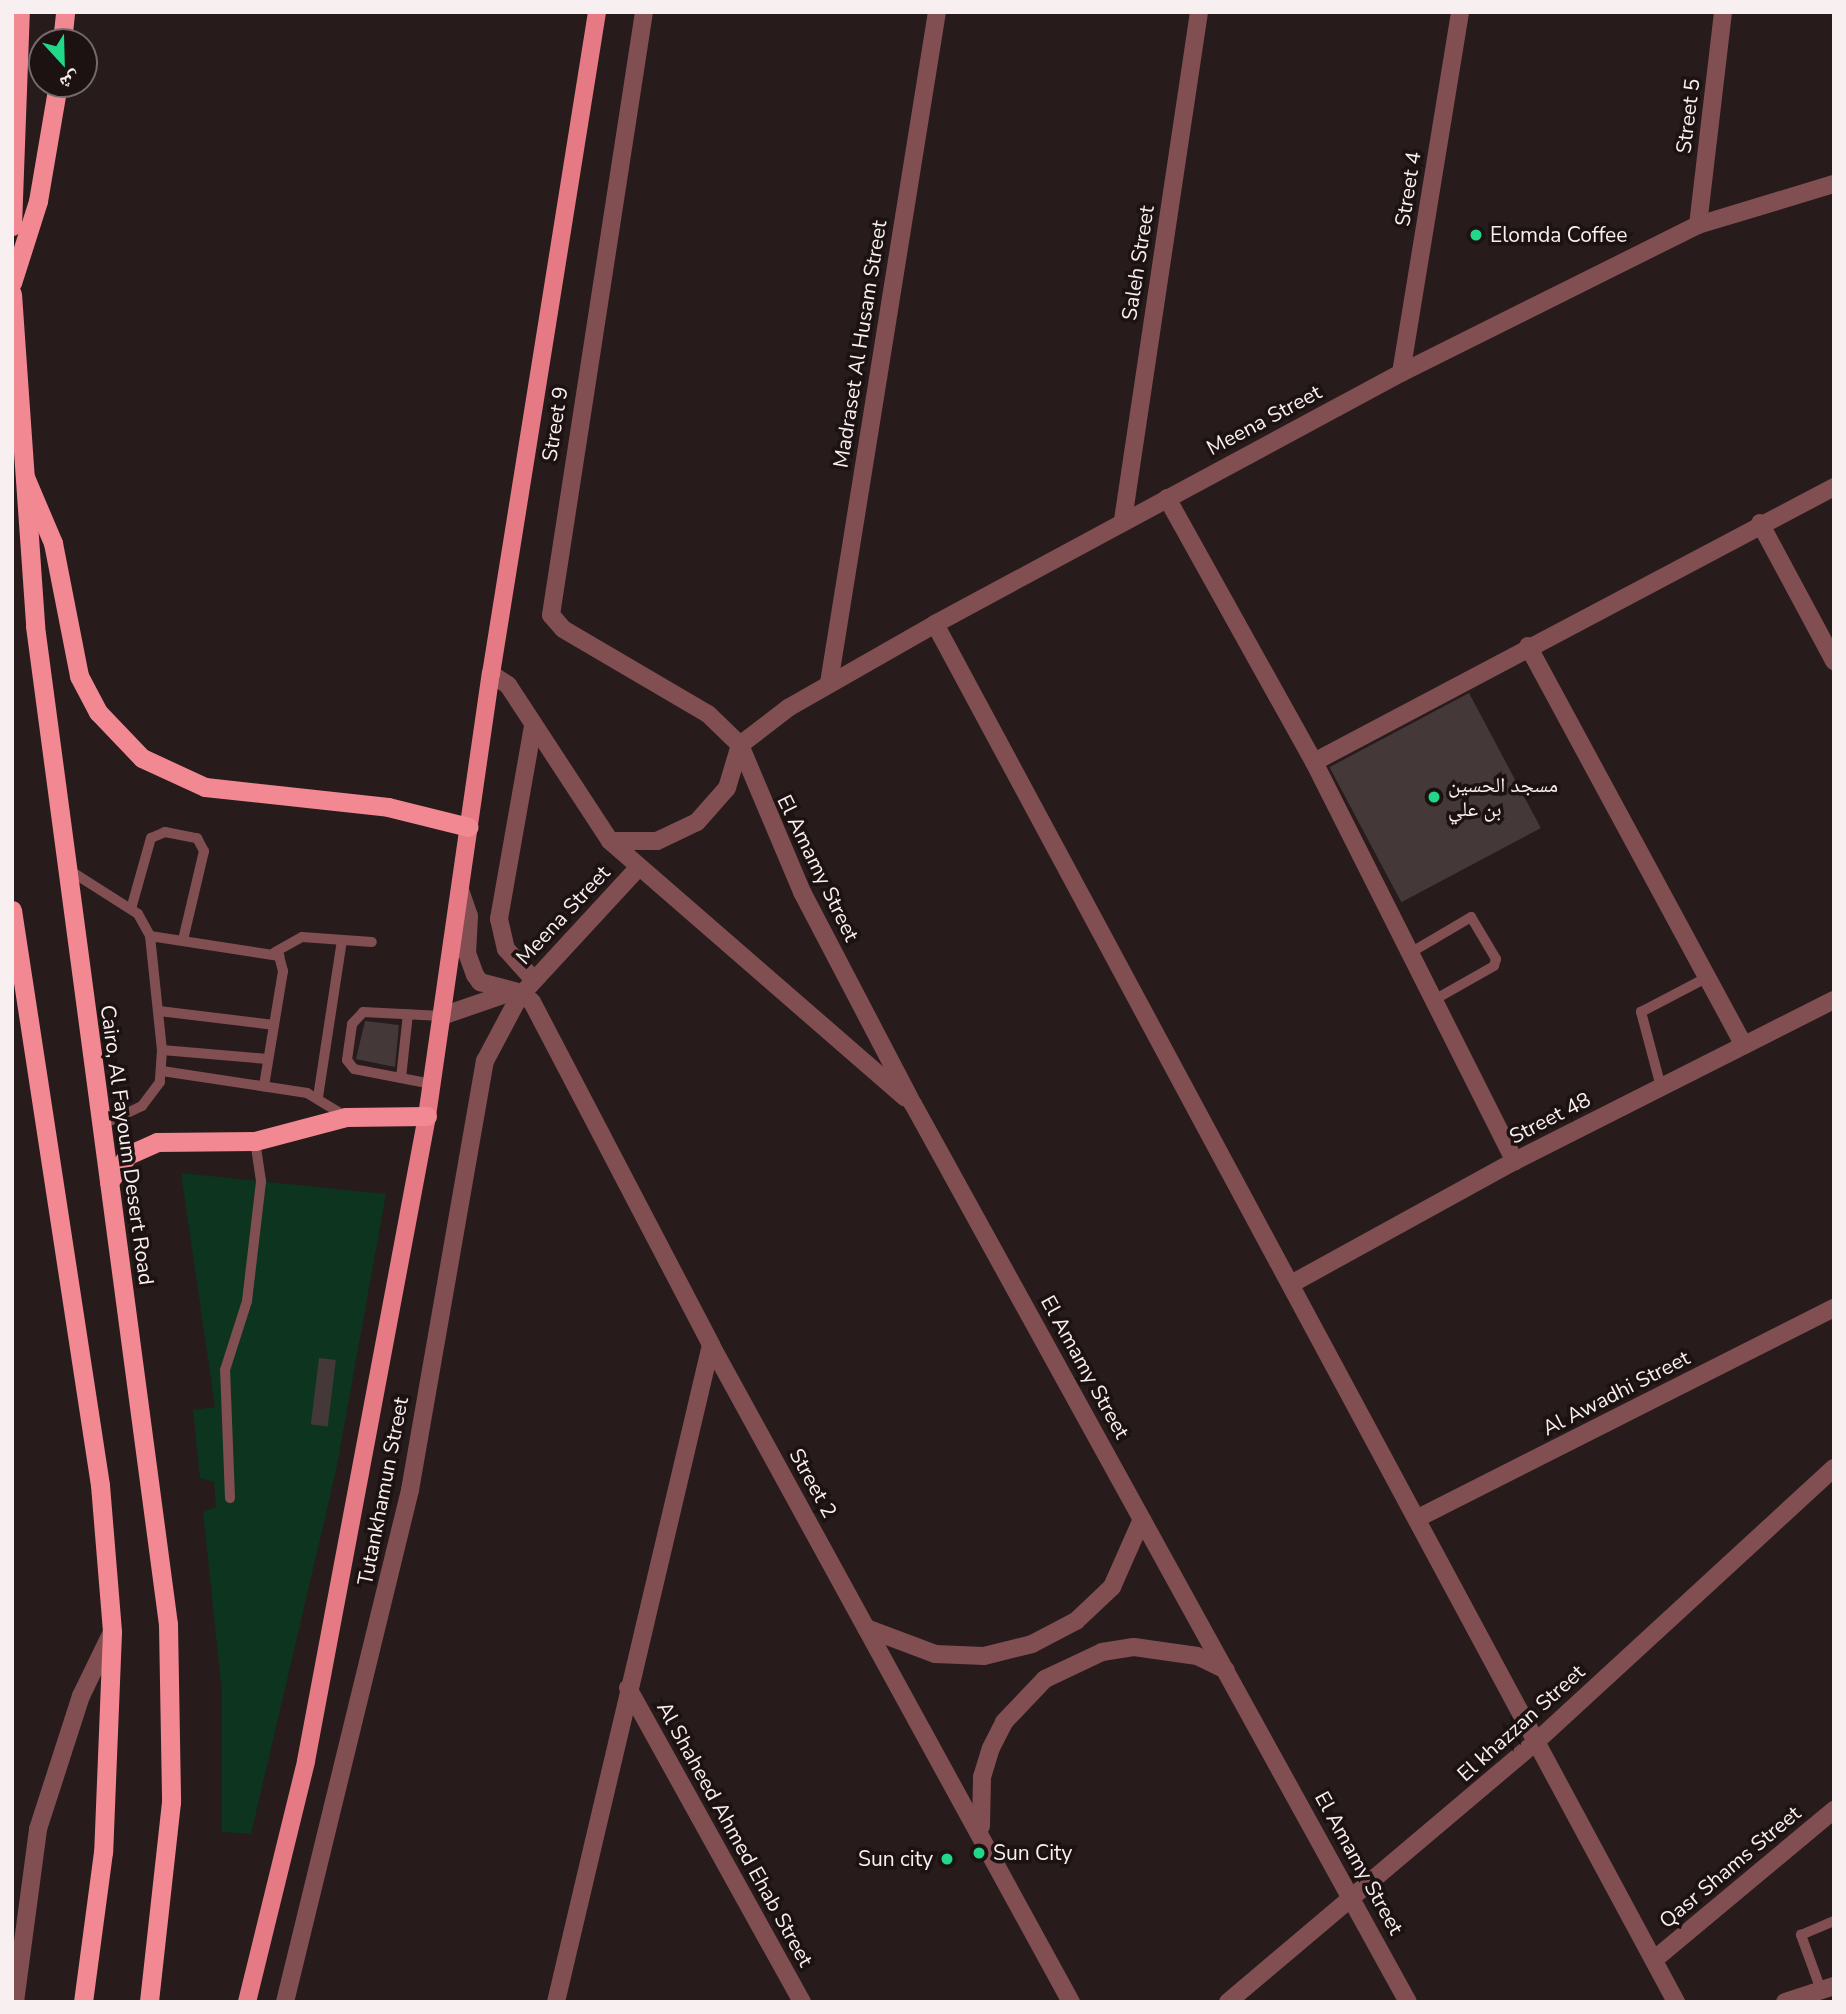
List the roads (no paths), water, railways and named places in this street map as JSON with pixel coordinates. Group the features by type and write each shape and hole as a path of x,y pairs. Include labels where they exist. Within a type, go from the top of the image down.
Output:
{"highway":[{"path":"12,226 20,12"},
{"path":"12,283 38,201 56,98"},
{"name":"Cairo, Al Fayoum Desert Road","path":"12,295 21,471 67,869 172,1684 167,1861 149,2002"},
{"path":"21,471 52,543 79,676 98,712 142,758 205,786 404,810 469,827"},
{"path":"12,910 100,1485 112,1632 103,1852 83,2002"},
{"path":"109,1182 128,1155 146,1144 255,1141 346,1117 427,1116"}],"main road":[{"path":"247,2002 306,1761 427,1116 491,674 597,12"}],"street":[{"name":"Street 9","path":"644,12 549,607 562,629 691,702 740,745"},
{"name":"Madraset Al Husam Street","path":"829,683 936,12"},
{"name":"Saleh Street","path":"1123,520 1199,12"},
{"name":"Street 4","path":"1401,373 1460,12"},
{"name":"Street 5","path":"1698,225 1723,12"},
{"name":"Meena Street","path":"740,745 829,683 1123,520 1401,373 1698,225 1834,184"},
{"path":"1314,762 1760,523 1834,487"},
{"path":"1167,498 1314,762 1515,1161"},
{"path":"1760,523 1834,661"},
{"path":"935,624 1538,1740 1676,2002"},
{"path":"1528,646 1744,1045"},
{"path":"491,674 508,685 610,841 638,869 914,1104"},
{"path":"523,988 499,919 533,726"},
{"path":"610,841 657,841 697,822 727,788 740,745"},
{"name":"El Amamy Street","path":"740,745 797,881 914,1104 1408,2002"},
{"name":"Meena Street","path":"523,988 638,869"},
{"path":"461,893 469,916 472,968 480,982 523,988"},
{"path":"442,1016 523,988"},
{"name":"Street 2","path":"523,988 711,1345 982,1835 1071,2002"},
{"name":"Tutankhamun Street","path":"285,2002 410,1490 475,1097 499,1027 523,988"},
{"name":"Street 48","path":"1291,1284 1515,1161 1834,1000"},
{"name":"Al Awadhi Street","path":"1418,1518 1834,1308"},
{"path":"556,2002 711,1345"},
{"name":"El khazzan Street","path":"1228,2002 1538,1740 1834,1468"},
{"path":"866,1628 935,1654 984,1656 1032,1644 1076,1621 1112,1587 1142,1519"},
{"path":"15,2002 38,1829 81,1696 112,1632"},
{"path":"982,1835 979,1806 991,1748 1010,1714 1045,1679 1082,1659 1134,1647 1187,1654 1226,1670"},
{"name":"Al Shaheed Ahmed Ehab Street","path":"628,1689 802,2002"},
{"name":"Qasr Shams Street","path":"1655,1959 1834,1810"},
{"path":"1785,2002 1827,1988"}],"lane":[{"path":"131,909 151,838 165,832 197,838 204,851 184,940"},
{"path":"67,869 131,909 150,936 159,1012 162,1071 142,1106 101,1125"},
{"path":"1410,953 1471,917 1496,959 1494,966 1434,1000"},
{"path":"150,936 275,952 302,937 372,942"},
{"path":"318,1097 342,940"},
{"path":"264,1086 283,971 275,952"},
{"path":"1661,1087 1641,1012 1708,977"},
{"path":"159,1012 274,1025"},
{"path":"401,1078 408,1014"},
{"path":"432,1084 401,1078 384,1070 354,1069 348,1056 354,1020 408,1014 442,1016"},
{"path":"162,1050 268,1059"},
{"path":"162,1071 318,1097 346,1117"},
{"path":"230,1498 225,1370 247,1301 261,1181 255,1141"},
{"path":"1827,1988 1801,1934 1834,1921"}],"place":[{"name":"Elomda Coffee","path":"1476,235"},
{"name":"مسجد الحسين بن علي","path":"1434,797"},
{"name":"Sun City","path":"979,1853"},
{"name":"Sun city","path":"947,1859"}]}
